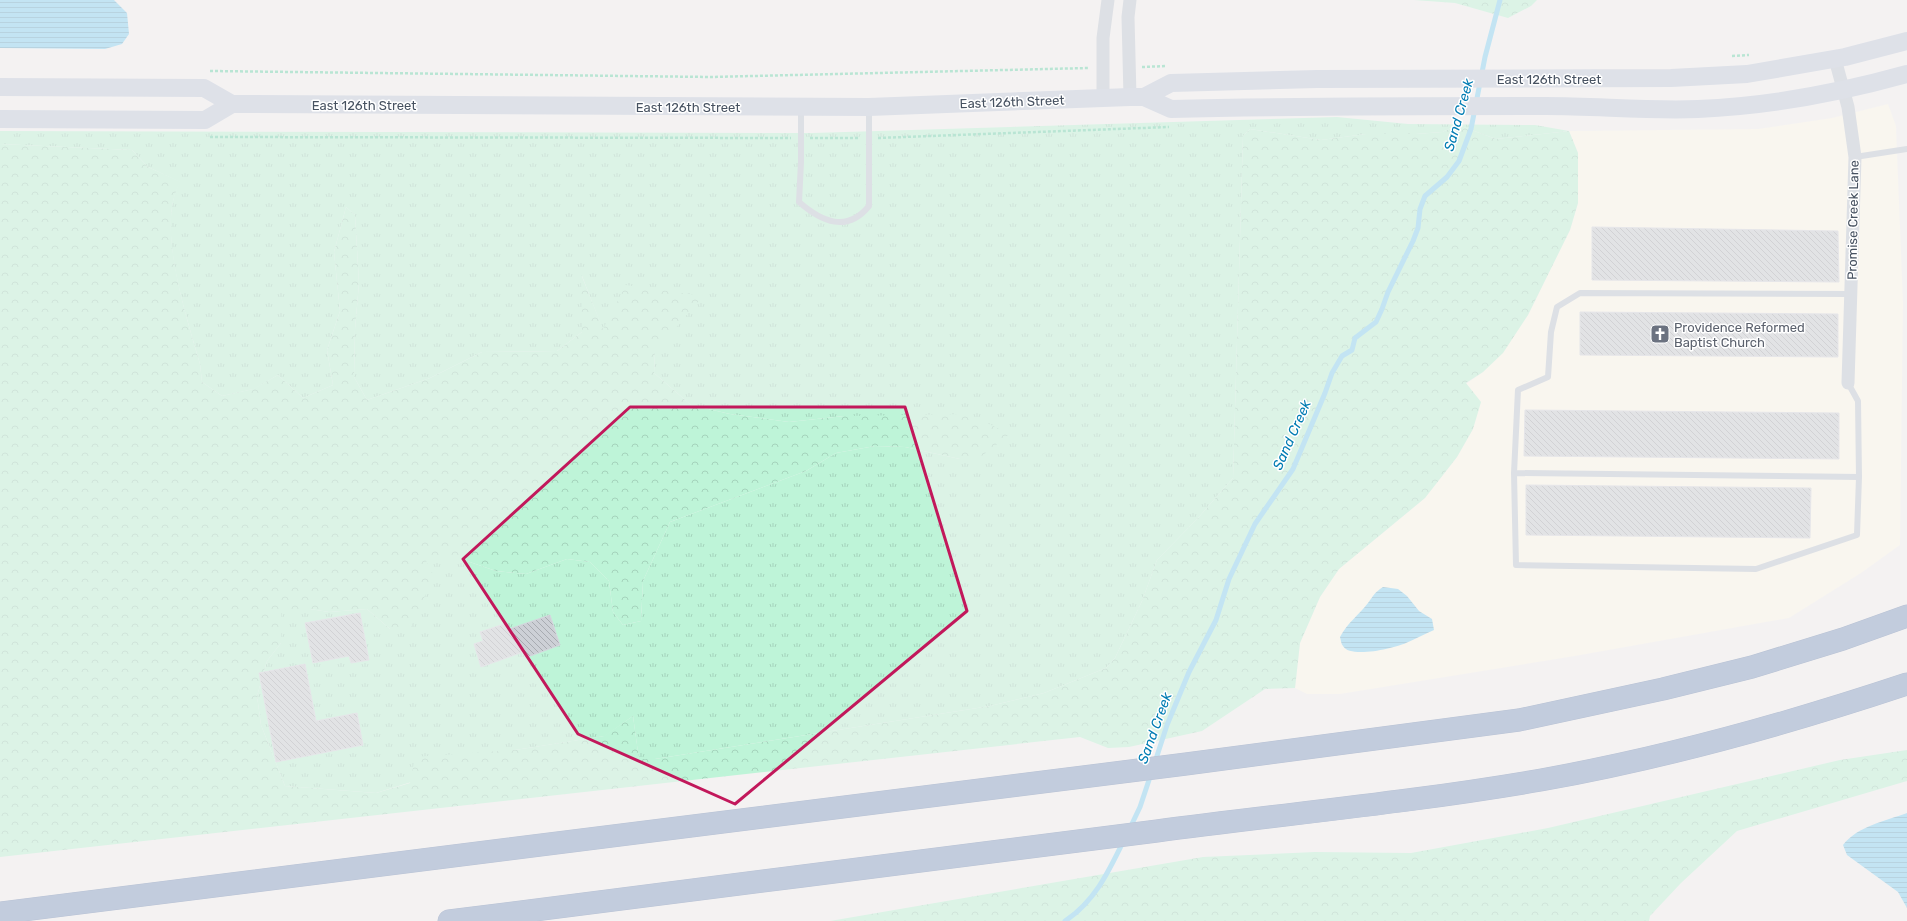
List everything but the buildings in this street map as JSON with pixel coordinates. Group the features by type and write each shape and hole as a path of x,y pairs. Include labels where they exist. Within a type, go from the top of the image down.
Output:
{"highway":[{"path":"0,913 1116,773 1519,720 1577,709 1752,666 1843,639 1907,616"},
{"path":"449,921 1485,789 1588,771 1746,734 1830,710 1907,684"}],"main road":[{"name":"East 126th Street","path":"0,87 204,88 232,104 801,108 868,107 1137,97 1171,83 1317,79 1671,78 1748,74 1835,59 1907,41"},
{"name":"East 126th Street","path":"1137,97 1171,109 1299,106 1529,106 1698,109 1764,104 1843,90 1907,74"},
{"path":"0,119 205,120 232,104"}],"street":[{"path":"1103,98 1103,38 1108,0"},
{"path":"1130,0 1128,17 1129,67 1137,97"},
{"name":"Promise Creek Lane","path":"1835,59 1848,107 1855,157 1848,383"}],"lane":[{"path":"801,108 799,202 815,215 839,223 862,215 869,206 868,107"},
{"path":"1855,157 1907,148"},
{"path":"1848,383 1858,401 1859,477 1857,536 1756,569 1516,565 1514,473 1518,390 1548,377 1551,332 1557,307 1580,293 1851,294"},
{"path":"1514,473 1859,477"}],"path":[{"path":"1730,56 1752,55"},
{"path":"1129,67 1171,66"},
{"path":"207,71 711,77 1103,68"},
{"path":"203,136 869,138 1171,127"}],"highlighted area":[{"path":"630,407 905,407 967,611 735,804 578,734 463,559"}],"shaded area":[{"path":"1888,104 1896,126 1903,303 1900,545 1861,573 1789,618 1575,656 1340,694 1307,694 1295,688 1300,643 1320,597 1339,569 1425,498 1457,457 1473,429 1466,384 1483,372 1528,315 1570,230 1578,203 1578,153 1569,131 1758,129 1832,118"}],"green space":[{"path":"1414,0 1537,0 1531,6 1508,18 1455,3"},
{"path":"1337,117 1408,124 1535,125 1569,131 1496,139 1458,125 1442,132 1416,134 1366,134 1321,140 1250,129 1243,136 1233,478 1198,518 1157,560 1142,601 1115,658 1106,668 1044,693 990,706 655,759 639,760 633,716 605,736 515,750 376,793 285,786 261,725 257,696 267,661 281,643 281,609 310,609 329,612 367,609 390,629 424,559 461,559 496,571 526,574 567,559 590,562 609,581 613,612 623,625 641,621 643,581 670,522 806,471 836,453 875,446 905,447 960,459 978,459 844,416 789,422 730,414 691,405 654,373 655,351 702,296 603,330 582,276 582,332 557,351 482,352 430,378 367,400 354,377 355,329 359,283 355,215 346,207 334,252 340,311 327,350 333,385 303,398 278,375 254,389 222,396 202,382 200,364 181,297 176,272 172,247 171,222 173,201 180,182 148,167 132,150 0,144 0,131 812,133"},
{"path":"1458,125 1496,139 1569,131 1578,153 1578,203 1570,230 1528,315 1503,353 1483,372 1466,383 1481,402 1473,429 1457,457 1425,498 1339,569 1320,597 1300,643 1295,688 1265,689 1202,731 1129,747 1108,748 1080,737 0,857 0,144 132,150 148,167 181,182 174,199 171,221 172,245 176,272 188,323 200,364 202,382 222,396 253,389 278,375 303,398 333,385 327,350 340,311 334,252 346,207 355,215 359,283 355,329 354,377 367,400 430,378 482,352 557,351 582,332 581,274 603,329 626,285 703,296 655,352 654,373 691,405 730,414 789,422 844,416 968,414 1010,434 978,459 960,459 905,447 875,446 836,453 806,471 670,522 643,581 641,621 623,625 613,612 609,581 590,562 567,559 526,574 496,571 461,559 425,559 434,576 409,631 390,629 367,609 329,612 310,609 281,609 281,643 267,661 257,696 261,725 285,786 376,793 410,783 415,757 515,750 604,736 633,716 639,759 655,759 990,706 1044,693 1106,668 1115,658 1142,601 1157,560 1198,518 1233,478 1243,136 1250,129 1321,140 1366,134 1416,134 1442,132"},
{"path":"1907,750 1907,781 1737,831 1681,883 1650,916 1649,921 830,921 1203,857 1315,852 1411,853 1548,828 1840,760"}],"water":[{"path":"0,0 114,0 127,13 129,34 122,44 105,49 0,48"},
{"path":"1383,587 1398,589 1407,596 1419,611 1432,619 1434,630 1406,643 1383,650 1354,652 1347,650 1342,645 1340,637 1346,627 1365,607 1374,594"},
{"path":"1907,813 1907,908 1898,892 1847,855 1843,845 1856,833 1872,825"}],"waterway":[{"name":"Sand Creek","path":"1155,762 1167,725 1189,672 1216,620 1229,579 1255,524 1293,469 1332,373 1342,356 1352,350 1355,338 1376,322 1388,292 1413,241 1418,228 1420,209 1425,196 1447,177 1459,161 1471,129 1485,57 1500,0"},
{"name":"Sand Creek","path":"1130,828 1140,807 1151,774"},
{"name":"Sand Creek","path":"1065,921 1092,896 1106,876 1123,842"}],"place":[{"name":"Providence Reformed Baptist Church","path":"1660,334"}]}
